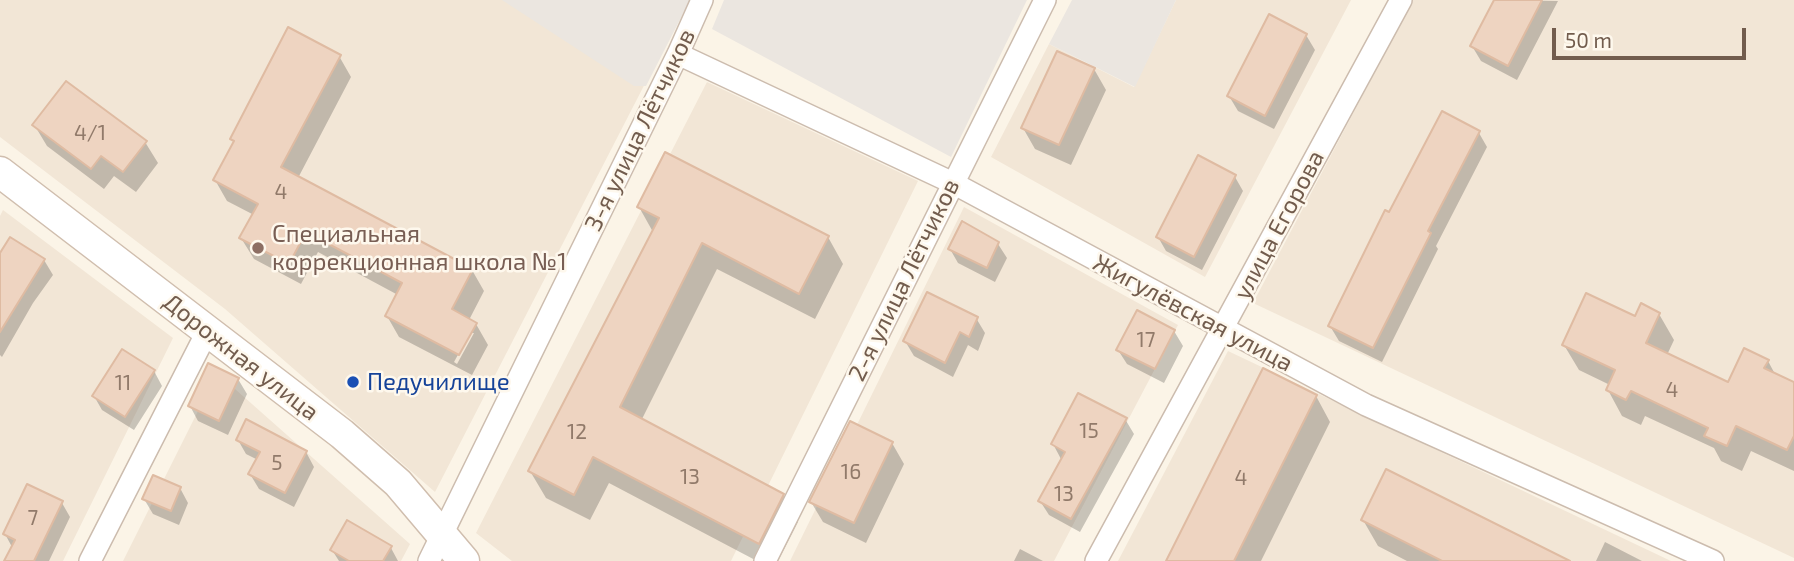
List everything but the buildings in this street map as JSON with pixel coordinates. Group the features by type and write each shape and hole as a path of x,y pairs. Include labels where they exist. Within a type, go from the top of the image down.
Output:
{"main road":[{"name":"Дорожная улица","path":"0,173 342,435 398,483 436,548 464,561"}],"street":[{"name":"3-я улица Лётчиков","path":"436,548 702,0"},
{"name":"2-я улица Лётчиков","path":"765,561 1045,0"},
{"name":"улица Егорова","path":"1096,561 1401,0"},
{"name":"Жигулёвская улица","path":"678,54 953,183 1366,405 1713,561"},
{"path":"90,561 208,330"}],"shaded area":[{"path":"0,0 685,0 670,35 435,492 225,309 0,137"},
{"path":"502,0 690,0 646,86 634,86"},
{"path":"724,0 1027,0 951,157 712,29"},
{"path":"1072,0 1176,0 1135,87 1049,44"},
{"path":"1176,0 1351,0 1205,277 991,157 1049,44 1134,87"},
{"path":"1413,0 1794,0 1794,558 1253,303"},
{"path":"707,82 918,181 731,561 512,561 476,533"},
{"path":"964,207 1178,325 1054,561 790,561"},
{"path":"3,210 173,338 63,561 0,561 0,216"},
{"path":"1228,351 1671,561 1118,561"},
{"path":"217,373 410,544 401,561 123,561"}],"place":[{"name":"Специальная коррекционная школа №1","path":"258,248"},
{"name":"Педучилище","path":"353,382"}]}
